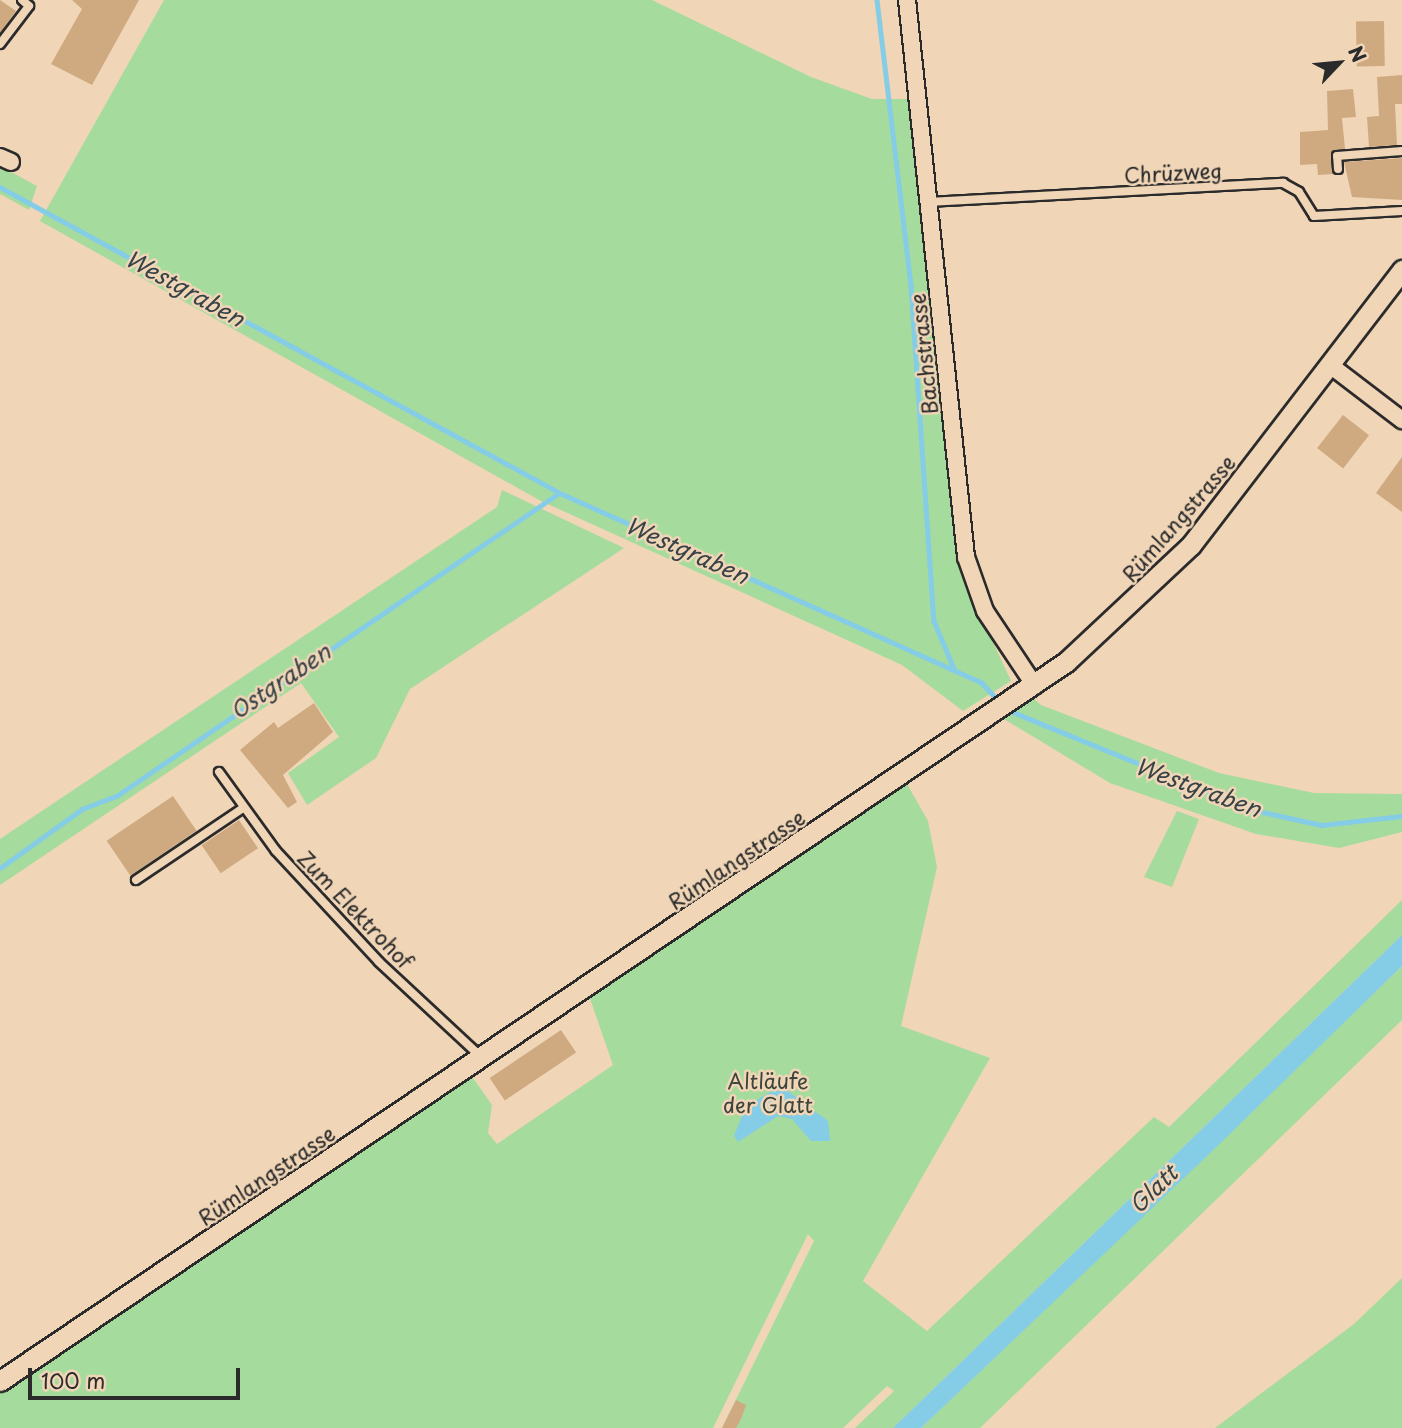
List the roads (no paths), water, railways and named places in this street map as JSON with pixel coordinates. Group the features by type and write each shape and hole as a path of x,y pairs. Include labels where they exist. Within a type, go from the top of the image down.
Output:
{"street":[{"name":"Bachstrasse","path":"907,0 966,557 985,611 1035,686"},
{"name":"Rümlangstrasse","path":"0,1381 1035,686 1114,622 1183,554 1402,270"},
{"path":"1330,365 1402,420"}],"lane":[{"path":"0,44 29,6 22,0"},
{"path":"1338,169 1337,156 1402,151"},
{"name":"Chrüzweg","path":"928,202 1283,183 1299,192 1314,216 1402,211"},
{"name":"Zum Elektrohof","path":"219,772 243,808 379,962 481,1058"},
{"path":"136,880 243,808"}],"water":[{"name":"Glatt","path":"1402,935 1402,966 1206,1157 921,1428 893,1428"},
{"path":"781,1086 828,1121 830,1141 811,1141 792,1119 778,1116 738,1142 734,1136 746,1106"}],"waterway":[{"path":"877,0 911,286 934,621 955,671"},
{"name":"Westgraben","path":"0,187 560,493 982,683 999,701"},
{"name":"Ostgraben","path":"0,868 82,809 118,795 559,493"},
{"name":"Westgraben","path":"1008,710 1249,809 1322,825 1402,816"}],"park label":[{"name":"Altläufe der Glatt","path":"768,1092"}]}
